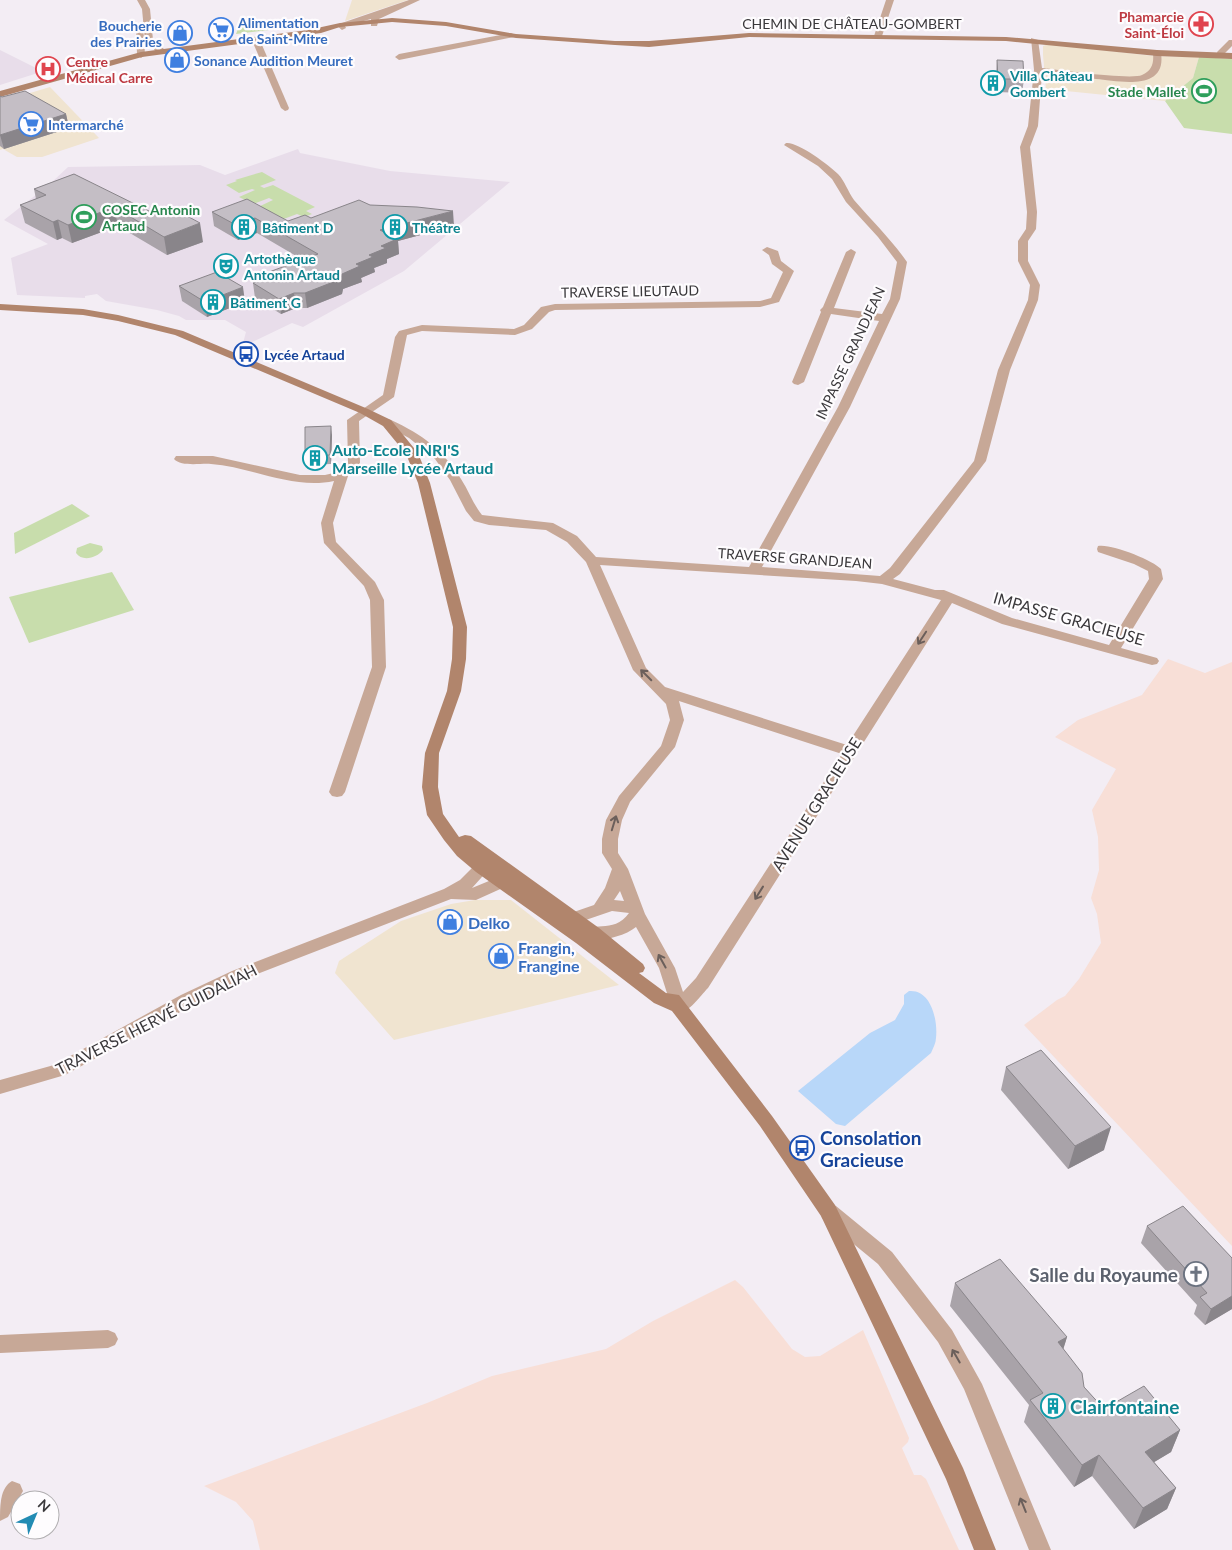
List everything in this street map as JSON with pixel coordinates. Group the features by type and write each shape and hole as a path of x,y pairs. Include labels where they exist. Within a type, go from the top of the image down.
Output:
{"street":[{"path":"341,26 386,12 416,0"},
{"path":"878,36 890,0"},
{"path":"138,1 146,9 149,41 162,51"},
{"path":"138,1 141,54"},
{"path":"374,23 386,12"},
{"name":"CHEMIN DE CHÂTEAU-GOMBERT","path":"0,94 141,54 341,26 412,21 446,24 511,35 623,44 678,42 748,34 878,36 1034,40 1157,53 1232,56"},
{"path":"399,57 511,35"},
{"path":"255,38 285,108"},
{"name":"TRAVERSE GRANDJEAN","path":"592,562 883,580 895,571 980,461 1004,370 1033,300 1035,285 1023,261 1023,241 1031,229 1032,212 1025,147 1033,126 1038,70 1034,40"},
{"path":"1222,56 1221,52 1232,42"},
{"path":"1038,70 1135,80 1143,79 1152,75 1156,67 1157,53"},
{"name":"IMPASSE GRANDJEAN","path":"753,571 844,407 895,299 902,262 882,235 849,200 836,177 821,164 789,146"},
{"name":"TRAVERSE LIEUTAUD","path":"364,411 388,397 401,337 404,333 422,328 515,332 528,327 545,309 555,307 760,304 775,300 789,271 776,262 774,253 767,250"},
{"path":"798,382 850,252"},
{"path":"0,307 83,312 118,318 179,333 364,411 413,435 439,456 456,480 472,511 478,518 490,522 548,526 572,539 592,562 640,670 662,690 673,704 677,720 668,747 624,800 614,820 610,839 610,853 620,869 635,911 667,968 679,1007 766,1121 828,1211 955,1475 985,1550"},
{"path":"826,310 885,318"},
{"path":"337,792 379,667 377,600 370,585 330,543 327,523 342,475 354,463 353,420 364,411"},
{"path":"387,423 412,453 424,483 460,627 459,659 454,691 432,753 430,787 435,815 449,836 463,852 482,868 501,882 588,936 660,998 679,1007"},
{"path":"180,460 213,460 300,479 325,479 342,475"},
{"path":"1104,549 1139,561 1154,569 1156,578 1113,649"},
{"name":"IMPASSE GRACIEUSE","path":"895,571 948,598"},
{"name":"IMPASSE GRACIEUSE","path":"883,580 948,598 1008,621 1152,661"},
{"name":"AVENUE GRACIEUSE","path":"679,1007 702,983 948,598"},
{"path":"662,690 849,751"},
{"path":"435,815 477,850 574,918 588,936"},
{"name":"TRAVERSE HERVÉ GUIDALIAH","path":"0,1087 59,1070 187,1000 238,975 450,894 466,884 482,868"},
{"path":"588,936 589,924 597,909 613,889 620,869"},
{"name":"TRAVERSE HERVÉ GUIDALIAH","path":"450,894 476,894 501,882"},
{"path":"574,918 611,905 635,911"},
{"path":"588,936 605,935 615,932 633,921 635,911"},
{"path":"828,1211 886,1258 945,1336 972,1384 1040,1550"},
{"path":"0,1344 108,1339"},
{"path":"0,1510 10,1494"}],"shaded area":[{"path":"352,0 408,0 345,21"},
{"path":"1048,44 1154,56 1199,57 1193,78 1165,101 1046,89 1043,46"},
{"path":"0,50 34,67 44,71 0,85"},
{"path":"50,87 99,138 42,157 17,157 3,149 0,150 0,102"},
{"path":"298,149 300,153 390,171 510,182 404,271 303,327 292,323 242,347 246,332 225,320 186,320 157,310 106,301 97,294 85,296 85,298 17,295 11,258 48,244 4,220 68,167 200,165 225,175"},
{"path":"1168,659 1205,673 1232,662 1232,1246 1024,1025 1065,996 1079,979 1101,943 1097,914 1091,898 1099,870 1098,837 1092,810 1116,769 1055,737 1078,720 1142,695"},
{"path":"475,900 511,900 619,985 394,1040 335,973 339,961 401,921 451,904"},
{"path":"735,1280 743,1287 792,1349 805,1357 820,1356 863,1330 909,1438 902,1448 914,1475 921,1475 926,1479 959,1550 260,1550 253,1521 236,1502 204,1486 427,1403 492,1376 606,1349 653,1321"}],"green space":[{"path":"240,24 303,25 303,26 236,34"},
{"name":"Stade Mallet","path":"1199,57 1232,59 1232,134 1184,128 1165,101 1193,78"},
{"path":"262,172 276,180 260,186 264,188 273,185 315,207 306,211 312,214 304,217 297,214 281,220 258,207 273,200 269,198 253,204 239,197 255,190 252,189 239,193 226,185 237,181 235,180"},
{"path":"72,504 90,516 15,554 14,533"},
{"path":"90,543 102,546 103,550 90,558 79,556 76,553 77,548"},
{"path":"112,572 134,610 29,643 9,597"}],"water":[{"path":"909,991 923,995 928,1000 934,1015 936,1042 931,1053 845,1126 836,1124 798,1091 870,1033 895,1020 904,1004 904,995"}],"building":[{"path":"997,60 1023,61 1024,79 998,79"},
{"path":"25,91 66,114 0,135 0,96"},
{"path":"74,174 159,216 176,210 200,223 164,237 114,207 68,225 58,220 53,222 20,205 46,195 34,189"},
{"path":"247,199 288,221 305,215 311,218 359,200 370,205 453,211 380,230 397,239 381,246 386,248 369,255 373,257 356,264 360,266 342,274 341,279 305,293 294,293 279,299 253,283 267,277 269,272 318,254 255,218 236,225 212,212"},
{"path":"217,272 243,287 205,302 179,286"},
{"path":"331,426 330,455 305,456 305,427"},
{"path":"1041,1050 1111,1127 1075,1146 1006,1067"},
{"path":"1183,1206 1232,1258 1232,1296 1211,1309 1200,1297 1207,1293 1147,1226"},
{"path":"1000,1259 1067,1337 1058,1342 1082,1373 1084,1387 1104,1409 1144,1386 1180,1430 1145,1452 1176,1488 1143,1508 1099,1455 1082,1465 1030,1400 1043,1393 955,1283"}],"place":[{"name":"Phamarcie Saint-Éloi","path":"1201,24"},
{"name":"Alimentation de Saint-Mitre","path":"221,30"},
{"name":"Boucherie des Prairies","path":"180,33"},
{"name":"Sonance Audition Meuret","path":"177,60"},
{"name":"Centre Médical Carre","path":"48,69"},
{"name":"Villa Château Gombert","path":"993,83"},
{"name":"Stade Mallet","path":"1204,91"},
{"name":"Intermarché","path":"31,124"},
{"name":"COSEC Antonin Artaud","path":"84,217"},
{"name":"Bâtiment D","path":"244,227"},
{"name":"Théâtre","path":"395,227"},
{"name":"Artothèque Antonin Artaud","path":"226,266"},
{"name":"Bâtiment G","path":"213,302"},
{"name":"Lycée Artaud","path":"246,354"},
{"name":"Auto-Ecole INRI'S Marseille Lycée Artaud","path":"315,458"},
{"name":"Delko","path":"450,922"},
{"name":"Frangin, Frangine","path":"501,956"},
{"name":"Consolation Gracieuse","path":"802,1148"},
{"name":"Salle du Royaume","path":"1196,1274"},
{"name":"Clairfontaine","path":"1053,1406"}]}
